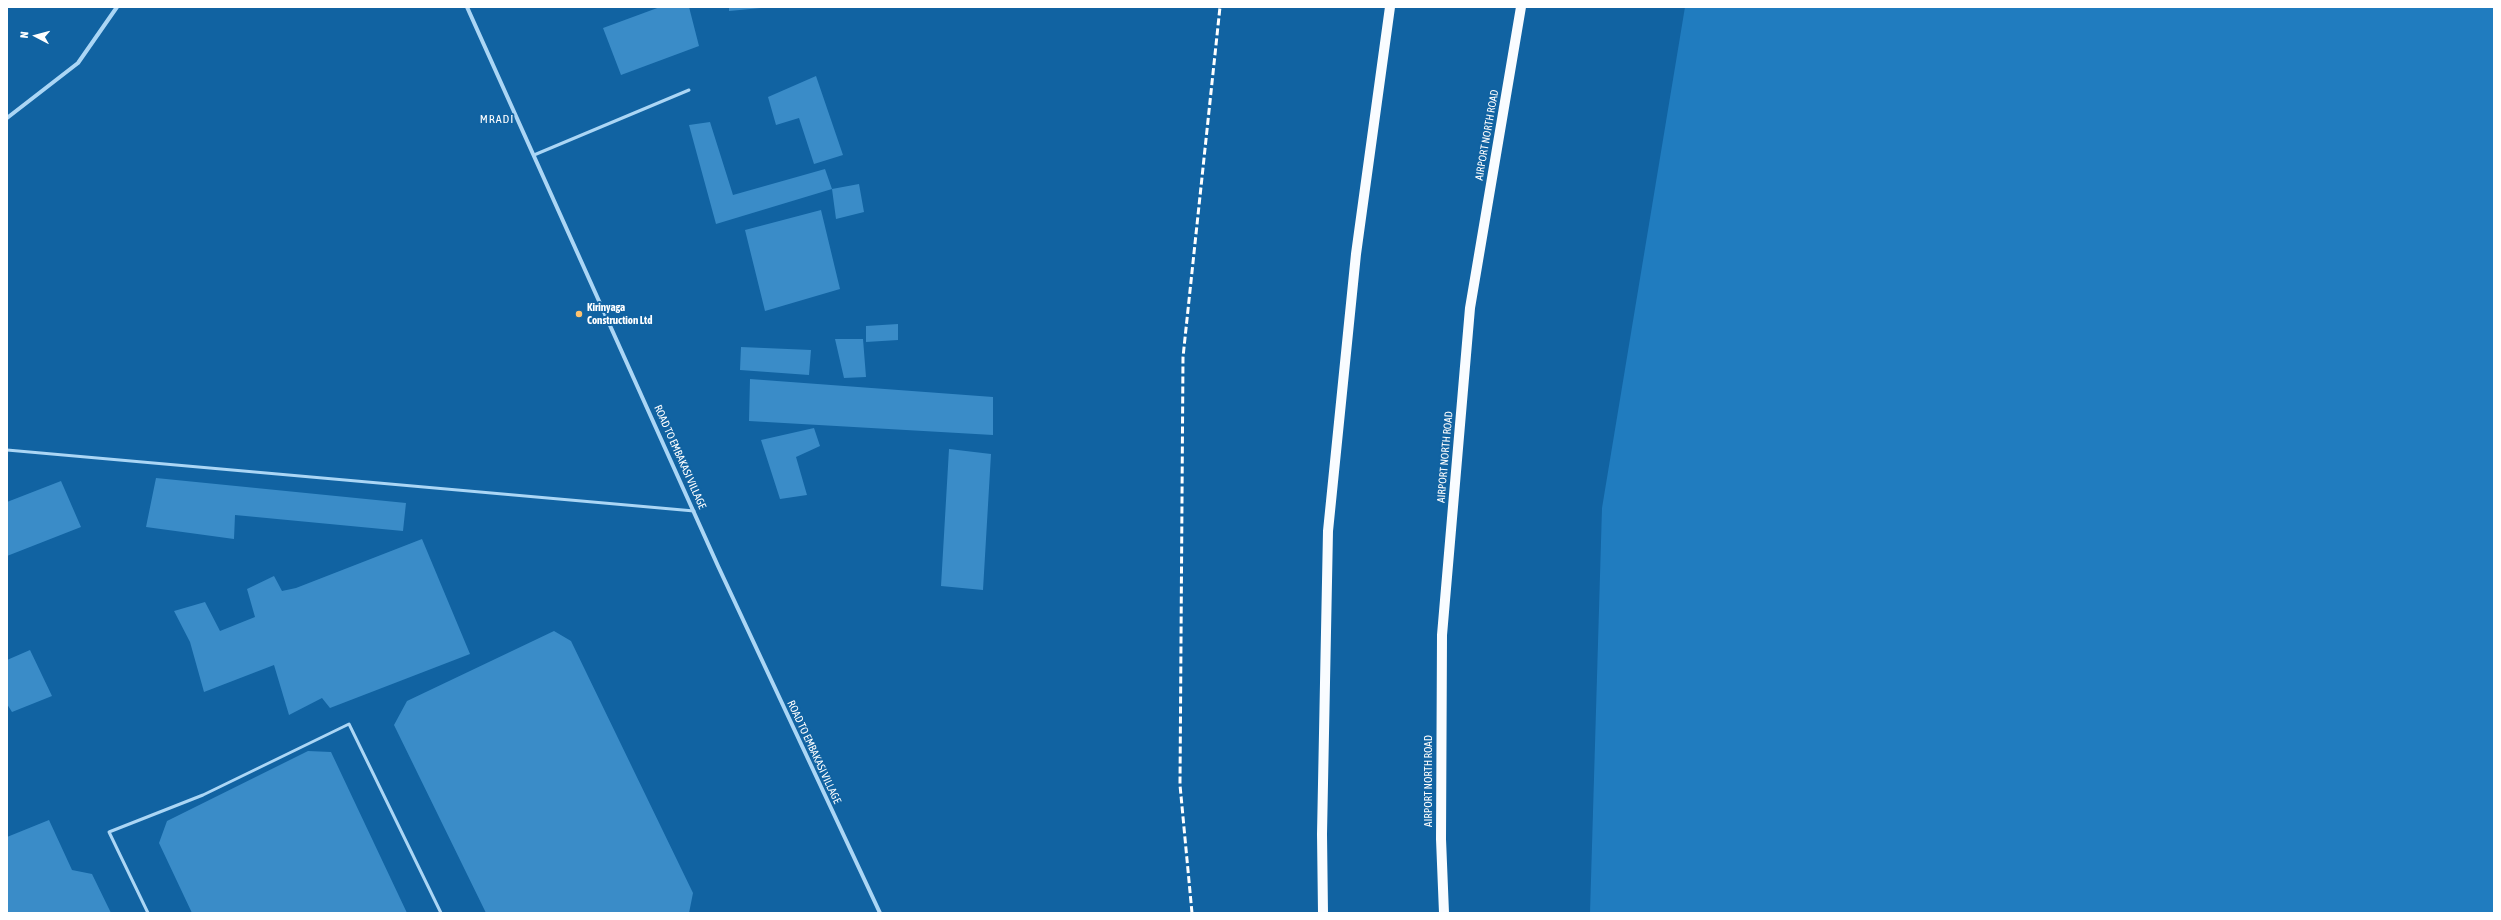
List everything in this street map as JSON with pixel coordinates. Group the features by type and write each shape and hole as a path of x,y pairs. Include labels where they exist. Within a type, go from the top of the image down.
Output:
{"main road":[{"path":"1323,913 1322,834 1328,531 1356,254 1390,7"},
{"name":"AIRPORT NORTH ROAD","path":"1444,913 1441,839 1442,635 1470,308 1521,7"}],"street":[{"path":"7,118 78,63 117,7"},
{"name":"ROAD TO EMBAKASI VILLAGE","path":"467,7 694,511 880,913"}],"lane":[{"path":"534,155 689,90"},
{"path":"7,450 694,511"},
{"path":"148,913 109,832 203,795 349,724 441,913"}],"shaded area":[{"path":"1685,7 2494,7 2494,913 1590,913 1602,508"}],"building":[{"path":"660,7 689,7 699,46 621,75 603,28"},
{"path":"729,7 761,7 761,8 729,11"},
{"path":"816,76 843,155 814,164 799,118 776,125 768,97"},
{"path":"710,122 733,195 825,169 832,189 716,224 689,125"},
{"path":"859,184 864,212 836,219 832,189"},
{"path":"821,210 840,289 765,311 745,230"},
{"path":"898,324 898,340 866,342 866,326"},
{"path":"835,339 863,339 866,377 844,378"},
{"path":"741,347 811,350 809,375 740,370"},
{"path":"750,379 993,397 993,435 749,421"},
{"path":"814,428 820,446 796,457 807,495 780,499 761,440"},
{"path":"949,449 991,454 983,590 941,586"},
{"path":"156,478 406,503 403,531 235,515 234,539 146,527"},
{"path":"61,481 81,527 7,556 7,502"},
{"path":"422,539 470,654 330,708 322,698 289,715 274,665 204,692 190,642 174,611 205,602 220,631 255,617 247,589 274,576 282,591 296,588"},
{"path":"554,631 571,641 693,893 689,913 486,913 394,725 407,701"},
{"path":"30,650 52,696 12,712 7,704 7,660"},
{"path":"308,751 331,752 407,913 192,913 159,843 167,821"},
{"path":"49,820 72,870 92,874 111,913 7,913 7,837"}],"railway":[{"path":"1192,913 1180,785 1183,357 1220,7"}],"place":[{"name":"Kirinyaga Construction Ltd","path":"579,314"}],"district":[{"name":"MRADI","path":"497,119"}]}
